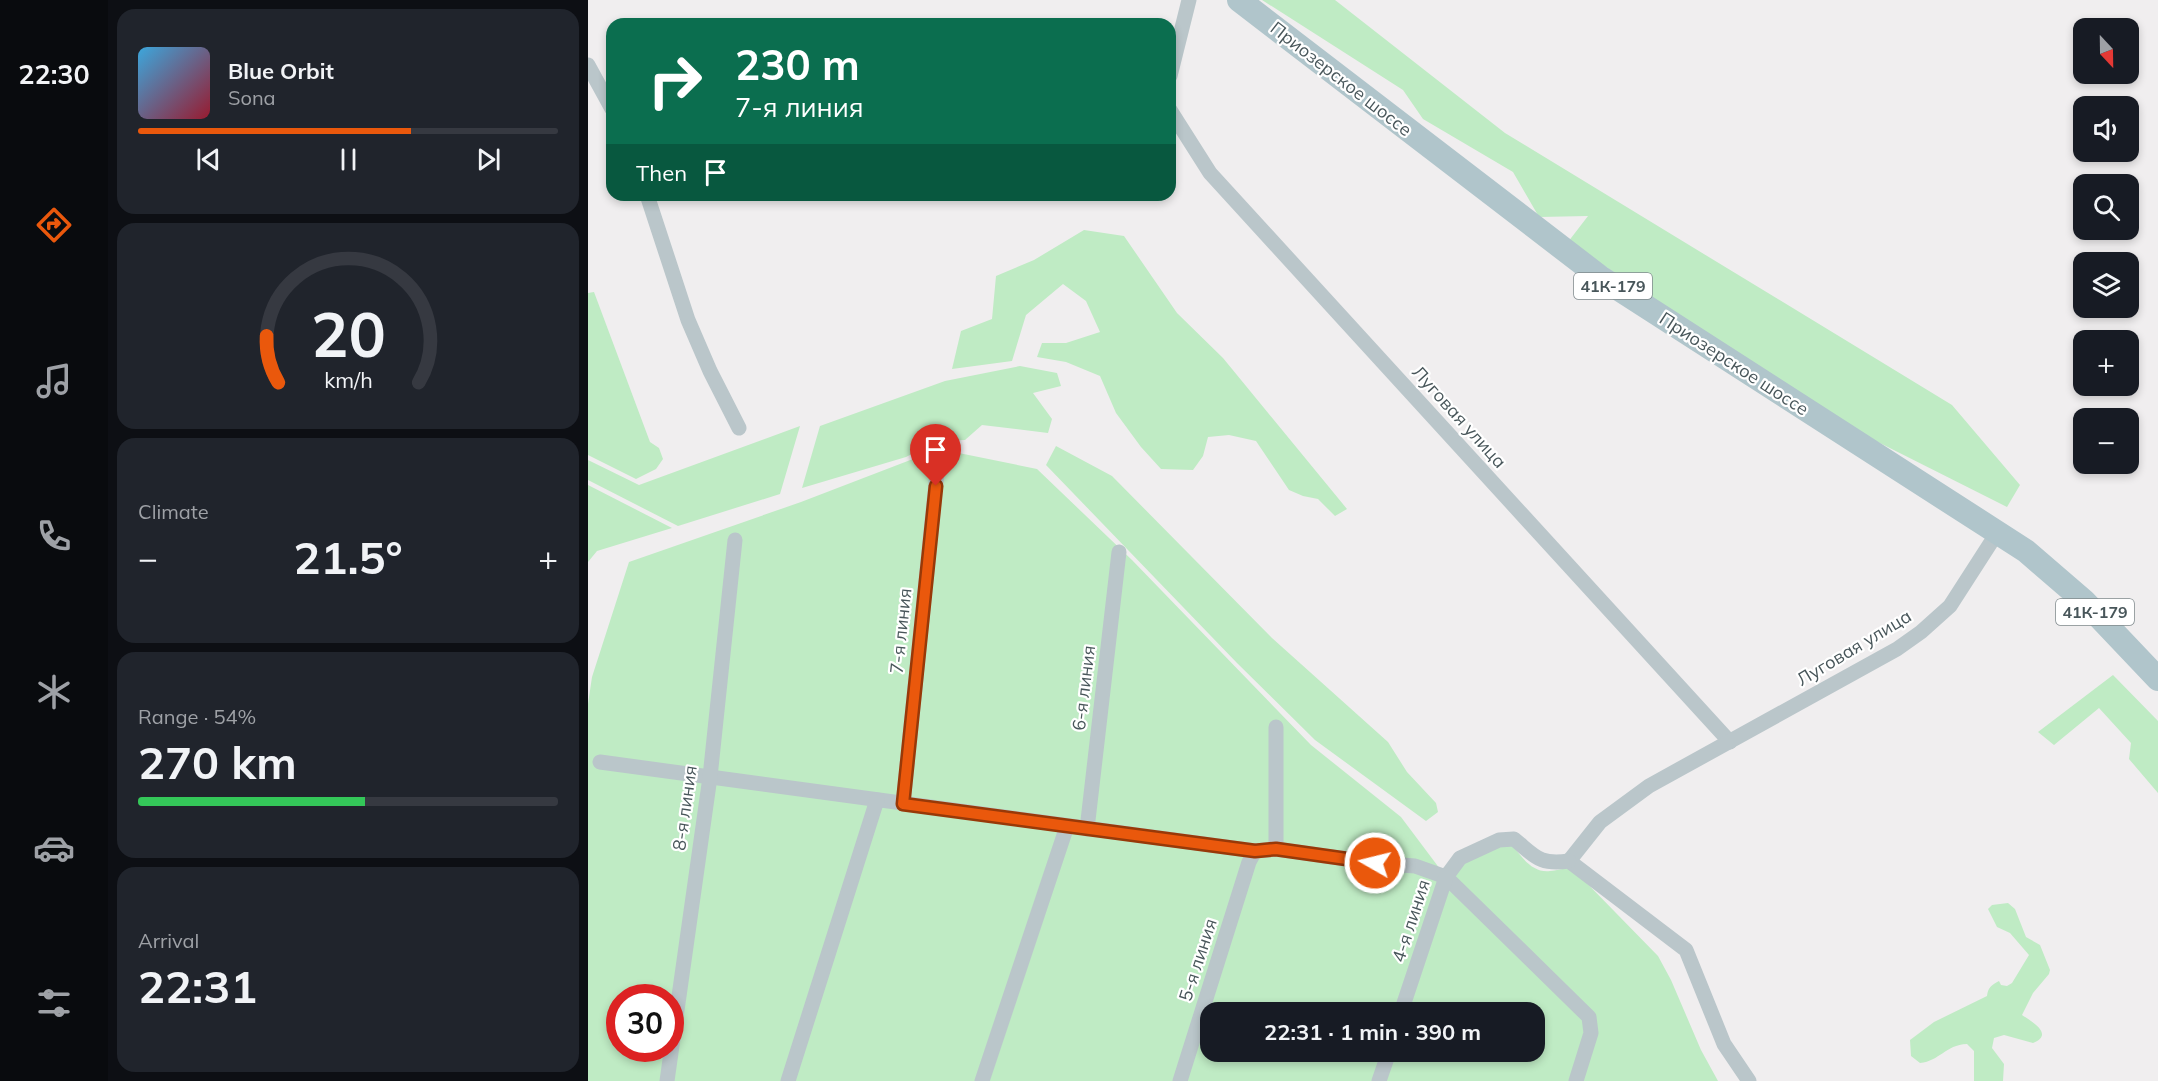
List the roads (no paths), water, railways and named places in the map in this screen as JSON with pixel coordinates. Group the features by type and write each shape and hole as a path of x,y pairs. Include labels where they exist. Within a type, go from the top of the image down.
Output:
{"main road":[{"name":"Приозерское шоссе","path":"1239,0 1600,277 2011,541 2084,601 2158,679"}],"street":[{"path":"1176,52 1189,0"},
{"path":"588,64 606,98"},
{"name":"Луговая улица","path":"1176,119 1210,173 1730,742"},
{"path":"649,201 688,320 710,371 739,428"},
{"name":"7-я линия","path":"903,804 938,463"},
{"name":"8-я линия","path":"667,1081 710,777 735,540"},
{"name":"Луговая улица","path":"1569,861 1600,822 1649,786 1898,649 1950,606 2011,541"},
{"name":"6-я линия","path":"1087,829 1119,552"},
{"path":"1276,727 1276,849"},
{"path":"600,762 1255,851 1276,849 1375,863 1415,866 1446,877 1589,1017 1591,1033 1576,1081"},
{"path":"788,1081 877,800"},
{"path":"982,1081 1067,826"},
{"name":"4-я линия","path":"1404,1002 1446,877 1460,858 1499,840 1514,839 1538,859 1550,863 1569,861"},
{"name":"5-я линия","path":"1180,1081 1249,862 1255,851"},
{"path":"1569,861 1686,950 1724,1044 1749,1081"},
{"path":"1379,1081 1386,1062"}]}
